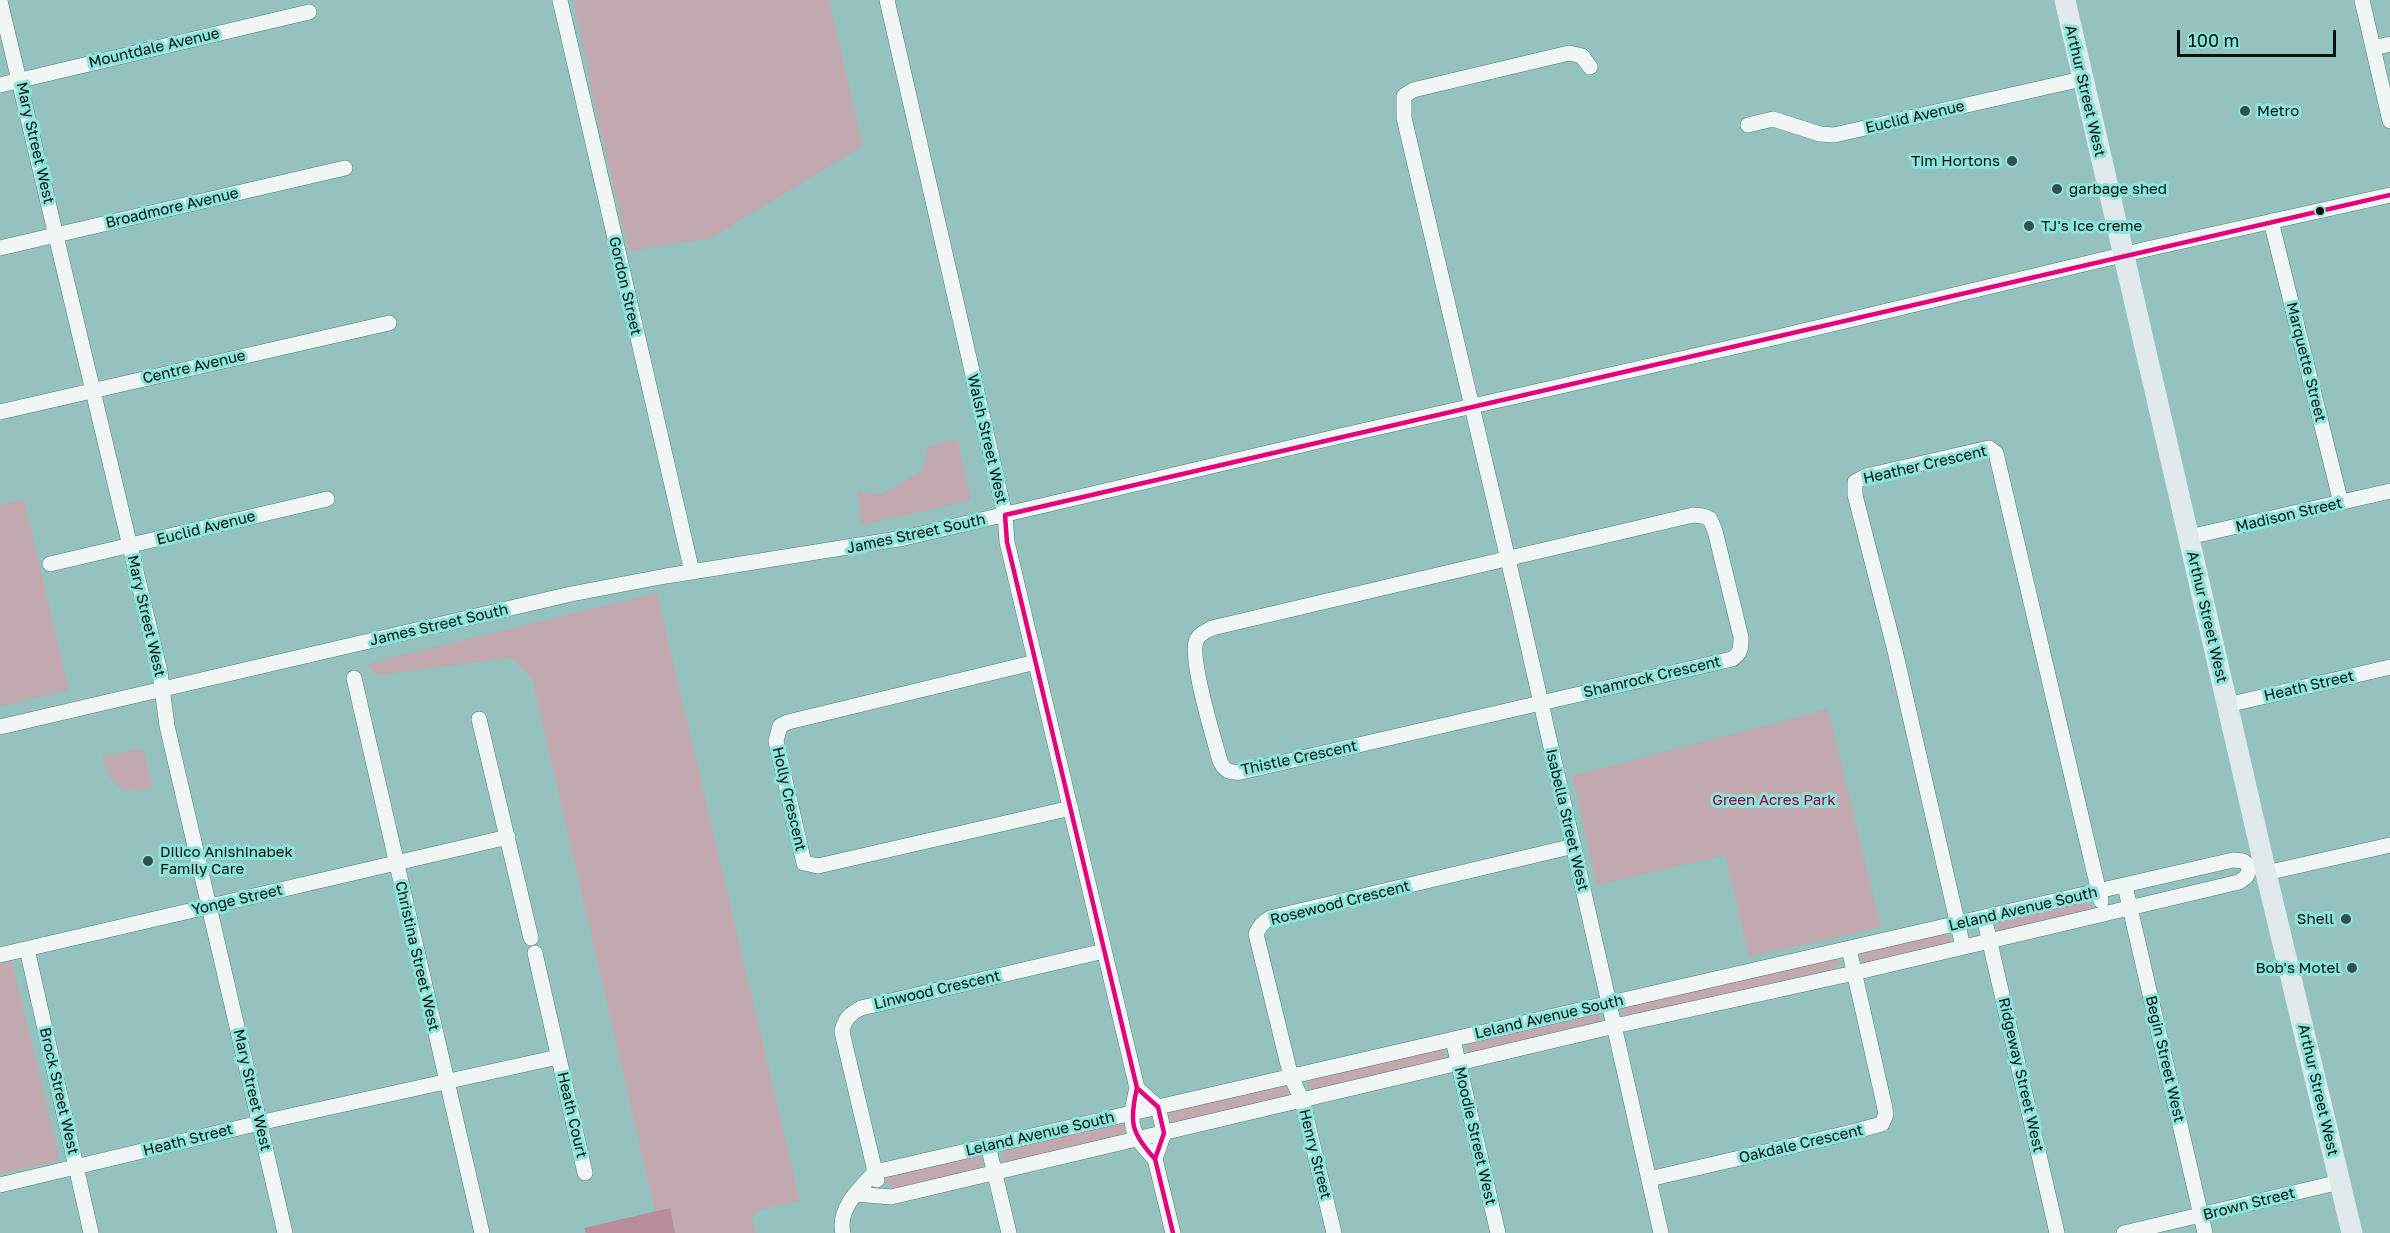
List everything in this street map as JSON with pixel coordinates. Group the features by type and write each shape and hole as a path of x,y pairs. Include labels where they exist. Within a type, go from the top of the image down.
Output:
{"main road":[{"name":"Arthur Street West","path":"2065,0 2227,705 2260,868 2352,1233"}],"street":[{"name":"Gordon Street","path":"560,0 692,572"},
{"name":"Walsh Street West","path":"887,0 1005,515 1007,542 1137,1088 1130,1113 1136,1140"},
{"path":"2361,0 2390,121"},
{"name":"Mary Street West","path":"0,1 130,546 163,689 167,726 285,1233"},
{"name":"Mountdale Avenue","path":"0,84 309,12"},
{"path":"2373,48 2390,44"},
{"name":"Isabella Street West","path":"1590,67 1582,56 1569,53 1413,90 1404,96 1404,118 1508,558 1661,1233"},
{"name":"Euclid Avenue","path":"1748,124 1773,119 1820,134 1834,135 2082,79"},
{"name":"Broadmore Avenue","path":"0,248 345,168"},
{"name":"James Street South","path":"0,727 560,597 692,572 853,548 1005,515 2123,254 2390,195"},
{"name":"Marquette Street","path":"2271,221 2342,503"},
{"name":"Centre Avenue","path":"0,412 389,323"},
{"name":"Heather Crescent","path":"1963,947 1854,487 1859,478 1983,448 1994,449 1998,459 2104,914"},
{"name":"Madison Street","path":"2189,537 2390,491"},
{"name":"Euclid Avenue","path":"50,564 327,499"},
{"name":"Shamrock Crescent","path":"1508,558 1694,515 1703,516 1710,519 1714,526 1741,637 1741,648 1738,655 1732,659 1540,703"},
{"name":"Thistle Crescent","path":"1508,558 1212,628 1196,639 1194,660 1220,761 1224,769 1230,772 1251,770 1540,703"},
{"name":"Holly Crescent","path":"1036,662 788,722 780,726 776,741 804,863 818,866 1071,808"},
{"name":"Heath Street","path":"2227,705 2390,667"},
{"name":"Christina Street West","path":"354,678 482,1233"},
{"path":"479,719 508,837"},
{"name":"Yonge Street","path":"0,955 508,837"},
{"name":"Heath Court","path":"508,837 585,1173"},
{"name":"Leland Avenue South","path":"855,1194 891,1197 2239,882 2260,868 2390,845"},
{"name":"Rosewood Crescent","path":"1291,1077 1256,934 1263,922 1270,918 1574,846"},
{"name":"Leland Avenue South","path":"875,1172 2233,860 2243,861 2260,868"},
{"name":"Begin Street West","path":"2125,886 2205,1233"},
{"name":"Ridgeway Street West","path":"1984,917 2057,1233"},
{"name":"Brock Street West","path":"27,949 91,1233"},
{"name":"Oakdale Crescent","path":"1649,1179 1882,1124 1886,1114 1849,949"},
{"name":"Linwood Crescent","path":"881,1197 842,1032 843,1022 861,1008 1104,951"},
{"name":"Moodie Street West","path":"1453,1040 1498,1233"},
{"name":"Heath Court","path":"446,1082 558,1057"},
{"name":"Henry Street","path":"1291,1077 1302,1100 1334,1233"},
{"name":"Heath Street","path":"0,1185 260,1123 446,1082"},
{"path":"1137,1088 1158,1107 1164,1133 1155,1159"},
{"path":"1136,1140 1155,1159 1173,1233"},
{"path":"988,1145 1009,1233"},
{"path":"843,1233 841,1219 855,1194 875,1172"},
{"name":"Brown Street","path":"2124,1233 2340,1182"}],"green space":[{"path":"573,0 829,0 863,146 711,238 629,251"},
{"path":"957,439 971,500 861,525 857,491 881,495 922,470 927,447"},
{"path":"24,499 69,690 0,706 0,505"},
{"path":"657,593 800,1201 759,1210 752,1217 756,1233 675,1233 670,1208 655,1212 532,678 511,658 377,675 366,666 374,662"},
{"name":"Green Acres Park","path":"1828,709 1881,927 1749,957 1725,855 1597,885 1572,776"},
{"path":"139,749 144,751 152,786 142,790 125,790 113,781 102,756"},
{"path":"2084,901 2092,904 2092,910 2002,932 1998,929 1997,923 2000,921"},
{"path":"1947,933 1951,939 1950,943 1866,964 1860,957 1862,953"},
{"path":"1836,958 1840,963 1836,968 1631,1018 1624,1015 1623,1007"},
{"path":"12,960 60,1160 0,1174 0,962"},
{"path":"1597,1013 1601,1017 1599,1023 1470,1053 1466,1048 1468,1043"},
{"path":"1439,1049 1445,1053 1442,1060 1313,1090 1309,1088 1308,1084 1314,1078"},
{"path":"1286,1086 1287,1095 1281,1098 1174,1124 1169,1118 1173,1110"},
{"path":"1120,1121 1127,1129 1122,1137 1004,1161 1002,1153 1005,1149"},
{"path":"980,1155 984,1161 979,1170 895,1188 886,1184 888,1175"}],"shaded area":[{"path":"670,1208 675,1233 586,1233 584,1228"}],"transit line":[{"path":"1137,1088 1007,542 1005,515 2390,195"},
{"path":"1137,1088 1158,1107 1164,1133 1155,1159 1141,1142 1134,1126 1133,1110 1137,1088"},
{"path":"1155,1159 1173,1233"}],"place":[{"name":"Metro","path":"2245,111"},
{"name":"Tim Hortons","path":"2012,161"},
{"name":"garbage shed","path":"2057,189"},
{"name":"TJ's Ice creme","path":"2029,226"},
{"name":"Dilico Anishinabek Family Care","path":"148,861"},
{"name":"Shell","path":"2346,919"},
{"name":"Bob's Motel","path":"2352,968"}]}
